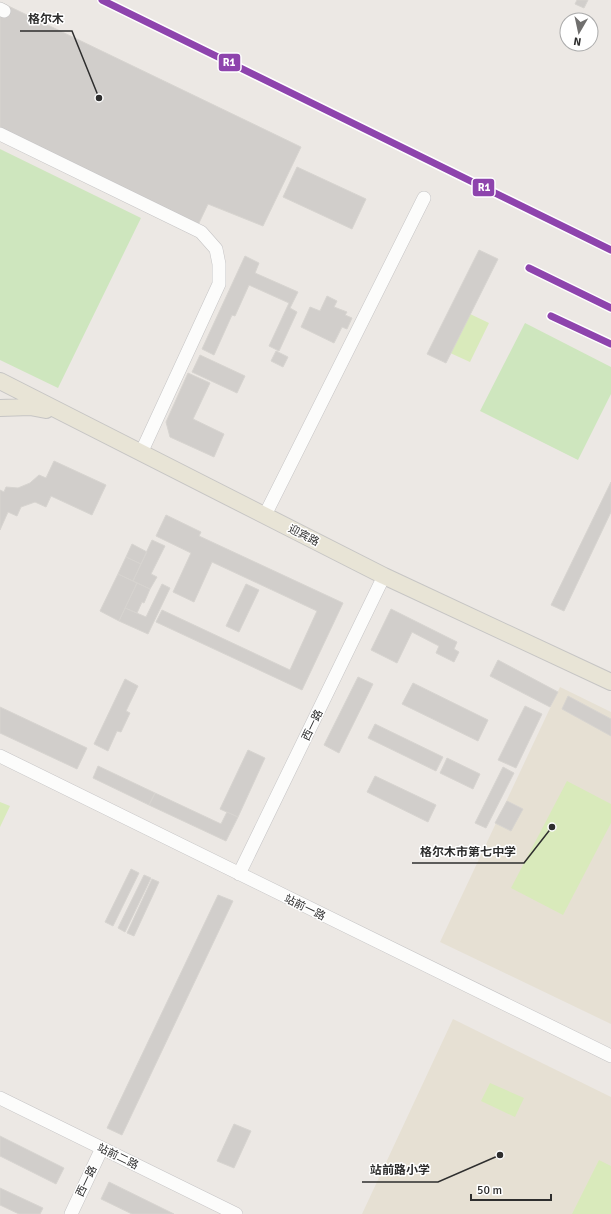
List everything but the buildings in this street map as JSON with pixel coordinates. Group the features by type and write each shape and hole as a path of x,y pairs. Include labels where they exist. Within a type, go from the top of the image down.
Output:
{"main road":[{"name":"迎宾路","path":"0,381 384,576 611,682"},
{"path":"0,408 30,407 64,414"}],"street":[{"path":"0,134 201,232 216,249 219,264 219,284 141,453"},
{"path":"264,515 424,198"},
{"name":"西一路","path":"239,874 384,576"},
{"name":"站前一路","path":"0,756 611,1056"},
{"name":"站前二路","path":"0,1098 236,1214"},
{"name":"西一路","path":"71,1214 102,1148"}],"shaded area":[{"path":"560,687 611,712 611,1024 440,942"},
{"path":"453,1019 611,1097 611,1214 362,1214"}],"green space":[{"path":"0,149 141,218 58,388 0,360"},
{"path":"468,313 489,323 470,362 448,352"},
{"path":"525,323 611,367 611,394 578,460 480,411"},
{"path":"567,781 611,804 611,823 563,915 511,888"},
{"path":"0,802 10,806 0,827"},
{"path":"490,1083 524,1098 515,1117 481,1101"},
{"path":"599,1160 611,1166 611,1214 572,1214"}],"transit line":[{"name":"R1","path":"102,0 611,250"},
{"name":"R1","path":"529,268 611,308"},
{"name":"R1","path":"551,316 611,344"}],"place":[{"name":"格尔木","path":"99,98"},
{"name":"格尔木市第七中学","path":"552,827"},
{"name":"站前路小学","path":"500,1155"}]}
